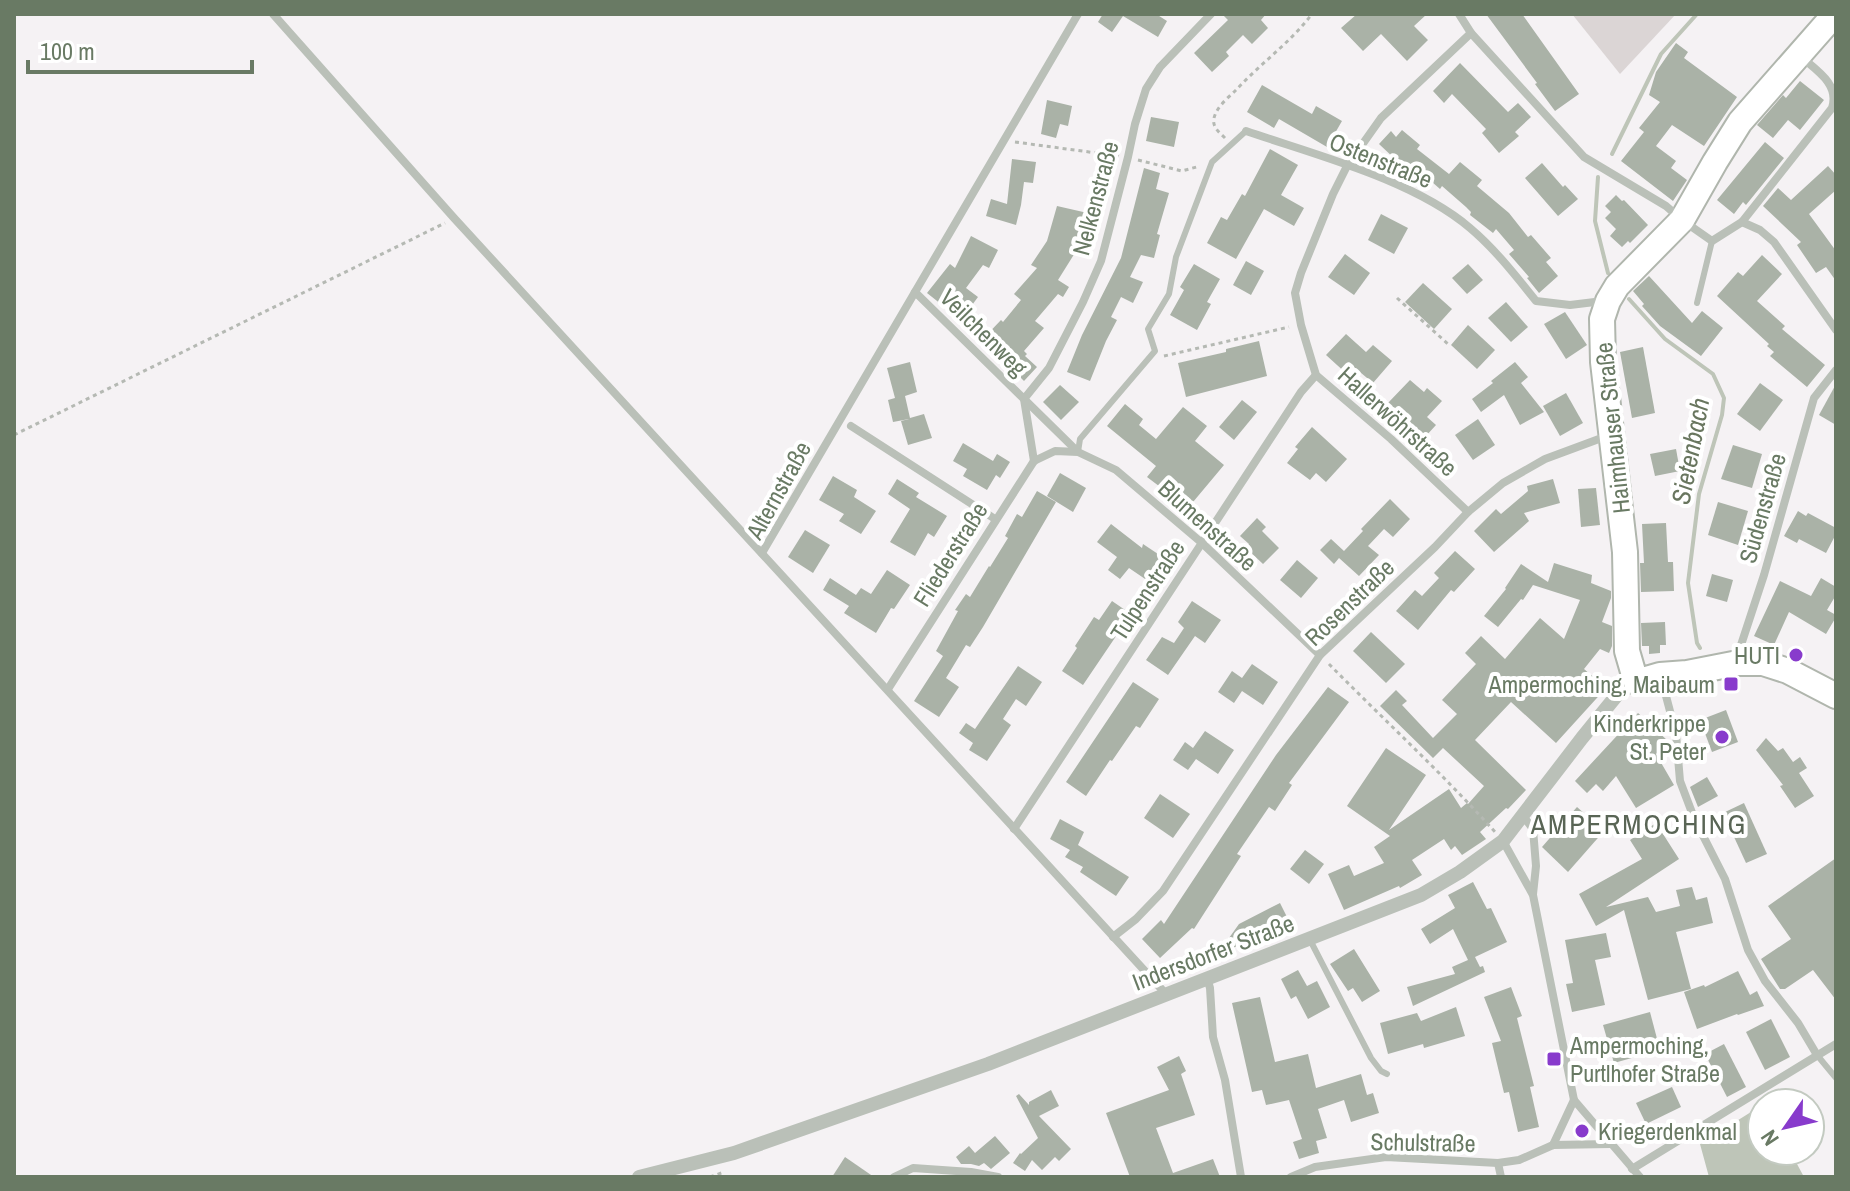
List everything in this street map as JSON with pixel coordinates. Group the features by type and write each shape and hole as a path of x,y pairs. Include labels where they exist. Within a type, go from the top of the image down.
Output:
{"main road":[{"path":"1608,301 1617,286 1682,220 1740,122 1835,14"},
{"name":"Haimhauser Straße","path":"1608,301 1602,319 1603,362 1625,552 1627,651 1636,682"},
{"path":"1636,682 1660,675 1738,663 1763,663 1788,671 1836,696"}],"street":[{"path":"273,14 454,218 762,553"},
{"name":"Alternstraße","path":"1078,14 762,553 1166,994"},
{"name":"Nelkenstraße","path":"1024,399 1049,368 1101,261 1146,89 1160,67 1211,14"},
{"path":"1459,14 1471,33 1584,157 1666,206 1712,241 1742,222 1832,108 1835,99 1833,86 1799,55"},
{"name":"Hallerwöhrstraße","path":"1468,512 1391,439 1316,375 1295,293 1328,206 1347,166 1381,118 1471,33"},
{"name":"Ostenstraße","path":"1246,131 1405,188 1451,214 1471,229 1536,301 1570,305 1608,301"},
{"path":"1742,222 1760,230 1774,242 1836,330"},
{"name":"Veilchenweg","path":"915,292 1078,452"},
{"name":"Südenstraße","path":"1738,663 1814,398 1836,370"},
{"name":"Tulpenstraße","path":"1014,829 1301,392 1316,375"},
{"name":"Veilchenweg","path":"1024,399 1034,461"},
{"path":"851,426 995,519"},
{"name":"Rosenstraße","path":"1113,937 1163,891 1320,655 1468,512 1503,483 1545,459 1611,434"},
{"name":"Blumenstraße","path":"1034,461 1055,451 1078,452 1116,470 1202,543 1320,655"},
{"name":"Fliederstraße","path":"888,689 1034,461"},
{"path":"1660,675 1676,734 1680,781 1694,818 1725,879 1748,950 1765,981 1798,1023 1817,1055"},
{"name":"Indersdorfer Straße","path":"639,1177 734,1153 988,1064 1421,895 1503,841 1617,695 1636,682"},
{"path":"1523,816 1533,829 1536,866 1533,895 1574,1100 1640,1177"},
{"path":"1503,841 1533,895"},
{"path":"1207,978 1213,1037 1225,1080 1241,1177"},
{"path":"1632,1169 1836,1044"},
{"path":"1553,1145 1574,1100"},
{"name":"Schulstraße","path":"1291,1177 1315,1167 1386,1157 1498,1163 1519,1160 1553,1145 1610,1144"},
{"path":"1498,1163 1501,1177"},
{"path":"894,1177 913,1168 998,1177"}],"lane":[{"path":"1078,452 1080,439 1155,351 1148,329 1169,294 1176,257 1212,162 1246,131"},
{"path":"1697,303 1712,241"},
{"path":"1309,938 1371,1058 1387,1074"},
{"path":"1817,1055 1836,1078"}],"path":[{"path":"1232,145 1214,128 1219,107 1312,14"},
{"path":"1003,140 1128,157 1182,171 1212,162"},
{"path":"14,435 454,218"},
{"path":"1397,298 1448,344"},
{"path":"1148,360 1301,325"},
{"path":"1320,655 1503,841"}],"shaded area":[{"path":"1572,14 1676,14 1620,74"},
{"path":"1746,1115 1746,1167 1799,1167 1804,1177 1709,1177 1700,1144"}],"building":[{"path":"1103,14 1156,14 1167,21 1158,37 1123,16 1112,32 1098,22"},
{"path":"1222,14 1266,14 1261,20 1268,28 1252,44 1243,35 1226,52 1229,56 1212,72 1194,53 1228,20"},
{"path":"1357,14 1427,14 1414,26 1428,40 1407,61 1381,34 1363,51 1341,28"},
{"path":"1486,14 1522,14 1579,94 1555,111"},
{"path":"1676,43 1688,52 1684,58 1737,97 1704,146 1672,125 1656,146 1676,161 1671,168 1687,180 1673,201 1621,161 1644,132 1639,128 1660,102 1649,95 1656,72"},
{"path":"1460,63 1508,112 1518,103 1531,117 1515,132 1519,136 1499,153 1482,133 1486,129 1452,94 1444,103 1433,91"},
{"path":"1800,81 1824,100 1800,130 1788,120 1773,138 1757,125"},
{"path":"1262,85 1312,114 1316,106 1342,121 1327,147 1279,119 1274,128 1247,112"},
{"path":"1047,100 1072,106 1068,126 1060,124 1056,138 1041,134"},
{"path":"1151,117 1179,122 1174,147 1146,141"},
{"path":"1402,130 1420,145 1417,149 1449,174 1460,162 1482,180 1477,186 1509,213 1528,237 1531,235 1551,258 1546,262 1558,276 1539,293 1509,254 1514,250 1496,229 1493,233 1470,215 1471,212 1442,186 1440,189 1424,175 1418,182 1394,163 1396,160 1379,144 1391,131 1396,137"},
{"path":"1765,142 1784,158 1746,205 1743,202 1734,214 1717,200"},
{"path":"1270,149 1298,165 1281,195 1304,208 1294,226 1264,209 1236,259 1207,243 1221,217 1227,220 1242,194 1245,196"},
{"path":"1012,159 1036,162 1033,183 1024,182 1016,225 986,216 991,199 1007,204"},
{"path":"1542,163 1578,199 1558,216 1525,178"},
{"path":"1828,166 1836,175 1836,190 1809,214 1836,251 1836,281 1826,267 1816,273 1797,245 1801,242 1763,206 1778,188 1791,200"},
{"path":"1144,168 1160,173 1156,189 1169,193 1157,234 1160,235 1154,258 1141,255 1130,277 1143,282 1133,303 1121,297 1111,317 1117,320 1090,381 1067,372 1121,258"},
{"path":"1616,195 1648,225 1622,247 1610,236 1616,229 1605,218 1611,212 1605,206"},
{"path":"1057,206 1092,214 1085,237 1089,238 1086,251 1078,248 1058,280 1069,287 1063,297 1058,294 1035,321 1044,328 1024,351 1037,367 1024,381 1012,369 1009,373 979,343 1001,320 1003,322 1021,300 1014,294 1037,268 1031,265 1047,241"},
{"path":"1381,214 1408,228 1394,254 1368,240"},
{"path":"971,236 998,250 989,268 983,265 966,288 978,297 961,320 927,293 950,264 955,268"},
{"path":"1345,254 1370,273 1354,295 1328,277"},
{"path":"1762,255 1782,274 1757,301 1785,326 1782,329 1825,365 1807,387 1770,356 1774,352 1767,346 1769,344 1717,296 1738,272 1743,276"},
{"path":"1246,261 1264,271 1251,295 1233,285"},
{"path":"1194,264 1220,279 1197,330 1170,315 1184,290 1180,287"},
{"path":"1468,264 1483,280 1467,294 1452,278"},
{"path":"1649,276 1692,323 1702,311 1723,328 1701,356 1660,326 1642,306 1644,304 1633,291"},
{"path":"1423,283 1452,309 1434,329 1405,302"},
{"path":"1506,302 1528,327 1511,342 1488,318"},
{"path":"1565,312 1587,345 1566,359 1544,324"},
{"path":"1468,325 1495,350 1477,369 1451,345"},
{"path":"1346,334 1366,352 1373,345 1392,361 1373,383 1354,367 1348,375 1326,355"},
{"path":"1259,341 1267,376 1186,397 1178,363"},
{"path":"1643,347 1655,413 1632,418 1620,352"},
{"path":"910,362 917,392 905,396 910,418 924,414 932,438 908,445 901,421 909,419 893,422 888,400 895,398 887,368"},
{"path":"1515,362 1528,377 1521,383 1544,412 1520,425 1504,395 1481,412 1472,399"},
{"path":"1410,380 1424,392 1427,388 1442,401 1427,417 1436,425 1425,437 1387,404"},
{"path":"1760,383 1783,400 1760,431 1737,414"},
{"path":"1836,384 1836,425 1819,415"},
{"path":"1060,385 1079,402 1061,420 1043,402"},
{"path":"1566,393 1583,423 1560,436 1543,406"},
{"path":"1242,400 1257,412 1234,440 1219,427"},
{"path":"1125,404 1143,419 1139,425 1156,439 1183,407 1207,426 1195,441 1224,465 1188,508 1147,477 1156,466 1107,426"},
{"path":"1478,419 1495,445 1473,460 1455,435"},
{"path":"1312,427 1347,459 1326,482 1316,473 1310,480 1287,463 1298,449 1295,447"},
{"path":"963,443 993,461 997,454 1010,462 1000,478 996,475 987,490 963,476 967,469 953,461"},
{"path":"1733,445 1762,454 1752,488 1721,479"},
{"path":"1676,449 1680,471 1655,476 1650,454"},
{"path":"1060,473 1086,488 1073,512 1047,496"},
{"path":"833,476 857,490 854,497 876,511 861,534 839,521 844,514 819,500"},
{"path":"897,479 919,493 916,497 947,516 934,537 928,533 915,556 890,542 910,509 888,494"},
{"path":"1553,479 1560,503 1524,513 1529,521 1494,552 1474,531 1496,509 1501,514 1528,491 1527,486"},
{"path":"1596,488 1600,525 1581,527 1578,489"},
{"path":"1037,491 1056,502 983,627 970,647 966,645 946,678 959,687 939,717 914,701 943,656 936,651 958,611 955,610 966,594 970,597 1008,538 1005,536 1017,514 1022,517"},
{"path":"1390,499 1410,519 1393,537 1384,529 1368,546 1379,555 1359,576 1339,558 1334,564 1320,550 1331,539 1344,551"},
{"path":"1718,502 1748,511 1738,545 1708,535"},
{"path":"1798,511 1836,528 1826,553 1799,539 1797,543 1784,536"},
{"path":"1257,518 1266,527 1262,531 1279,548 1263,564 1246,548 1249,544 1240,536"},
{"path":"1666,523 1668,562 1673,562 1674,591 1641,592 1640,563 1644,563 1642,524"},
{"path":"1111,524 1142,548 1143,544 1167,560 1151,583 1129,568 1120,579 1108,570 1117,557 1097,542"},
{"path":"805,530 830,545 813,573 788,557"},
{"path":"1455,551 1475,569 1454,592 1451,590 1418,630 1396,611 1415,590 1422,596 1439,578 1434,573"},
{"path":"1297,560 1318,578 1301,598 1280,580"},
{"path":"1554,563 1592,575 1591,583 1611,591 1602,622 1612,626 1612,646 1609,653 1600,649 1584,669 1606,688 1556,743 1511,702 1475,740 1526,790 1480,832 1486,839 1462,855 1455,846 1451,850 1444,839 1412,860 1422,875 1400,888 1344,910 1328,874 1349,865 1354,876 1384,863 1374,847 1390,836 1347,806 1386,748 1426,775 1389,830 1449,789 1461,808 1484,786 1443,748 1433,758 1380,706 1396,690 1407,701 1402,705 1433,738 1457,714 1442,700 1476,664 1465,653 1481,636 1505,659 1540,618 1564,639 1580,600 1533,585 1498,627 1484,616 1521,564 1548,582"},
{"path":"887,570 910,585 876,633 844,613 849,606 823,590 830,578 856,595 861,588 871,594"},
{"path":"1712,574 1733,580 1727,602 1706,596"},
{"path":"1821,578 1836,587 1836,595 1827,610 1836,617 1826,634 1789,612 1774,645 1754,636 1780,581 1811,596"},
{"path":"1112,601 1131,614 1083,685 1062,671 1094,617 1099,620"},
{"path":"1192,601 1221,620 1205,643 1195,636 1168,675 1146,660 1162,637 1174,643 1184,628 1178,622"},
{"path":"1665,622 1666,645 1660,645 1660,653 1649,654 1649,646 1642,646 1641,623"},
{"path":"1371,632 1405,664 1386,683 1353,651"},
{"path":"1252,664 1278,682 1263,705 1242,691 1234,703 1218,692 1232,671 1242,678"},
{"path":"1018,666 1042,682 1026,706 1016,699 1003,719 1011,725 987,761 969,750 973,743 959,733 966,723 975,729"},
{"path":"1133,682 1159,699 1140,728 1136,726 1110,760 1086,796 1066,782"},
{"path":"1328,687 1349,702 1289,783 1292,785 1275,811 1269,807 1237,854 1241,856 1194,929 1160,958 1142,939 1161,920 1164,924 1276,755"},
{"path":"1726,710 1738,742 1712,752 1700,720"},
{"path":"1638,713 1668,741 1656,754 1674,785 1636,808 1616,776 1603,791 1596,784 1587,793 1575,781"},
{"path":"1205,731 1234,750 1218,774 1196,759 1188,770 1173,760 1185,742 1193,748"},
{"path":"1766,738 1778,751 1783,748 1793,762 1800,757 1807,768 1799,773 1814,796 1795,808 1780,786 1783,785 1756,750"},
{"path":"1707,777 1718,796 1698,807 1690,787"},
{"path":"1160,794 1190,814 1173,838 1144,818"},
{"path":"1744,803 1767,854 1746,863 1723,813"},
{"path":"1577,807 1604,831 1568,872 1542,847"},
{"path":"1060,819 1084,832 1078,845 1129,877 1116,896 1080,872 1083,867 1065,857 1070,850 1050,839"},
{"path":"1656,823 1679,859 1606,907 1648,897 1656,912 1680,906 1676,890 1692,887 1696,900 1707,897 1713,923 1676,932 1691,989 1648,1000 1624,910 1596,926 1579,894 1642,859 1630,840"},
{"path":"1305,850 1324,864 1309,884 1290,869"},
{"path":"1836,858 1836,1000 1813,970 1785,989 1780,989 1761,959 1791,939 1768,906"},
{"path":"1473,882 1487,909 1491,908 1507,942 1475,957 1485,972 1413,1006 1407,987 1455,974 1452,967 1468,960 1453,929 1430,944 1421,929 1455,908 1448,895"},
{"path":"1280,903 1291,925 1261,941 1258,934 1216,958 1212,946 1229,938 1239,924"},
{"path":"1606,933 1611,957 1595,960 1605,1005 1572,1012 1566,984 1573,983 1565,940"},
{"path":"1354,949 1380,991 1362,1002 1353,988 1348,991 1330,964"},
{"path":"1298,970 1307,986 1317,981 1330,1007 1308,1019 1296,996 1291,999 1281,979"},
{"path":"1738,971 1750,995 1757,991 1764,1006 1697,1029 1684,992 1705,987"},
{"path":"1511,987 1522,1016 1517,1018 1534,1086 1530,1087 1539,1127 1518,1132 1509,1092 1504,1093 1492,1043 1501,1041 1484,997"},
{"path":"1260,997 1275,1062 1308,1054 1316,1088 1361,1074 1367,1095 1373,1093 1379,1113 1351,1122 1344,1100 1318,1109 1327,1138 1316,1141 1319,1153 1299,1159 1293,1142 1302,1139 1289,1100 1266,1105 1262,1090 1252,1092 1232,1003"},
{"path":"1456,1007 1465,1036 1388,1054 1380,1023 1417,1013 1421,1021"},
{"path":"1650,1012 1660,1050 1614,1063 1603,1025"},
{"path":"1771,1019 1790,1057 1765,1070 1746,1032"},
{"path":"1724,1044 1746,1087 1727,1097 1705,1054"},
{"path":"1179,1056 1186,1071 1181,1074 1195,1115 1156,1128 1173,1173 1213,1159 1220,1177 1130,1177 1106,1113 1169,1090 1157,1067"},
{"path":"1672,1087 1681,1107 1646,1124 1636,1103"},
{"path":"1051,1090 1059,1106 1039,1116 1071,1149 1059,1161 1055,1157 1042,1170 1032,1160 1025,1171 1013,1163 1038,1138 1016,1096 1019,1094 1029,1105 1029,1102"},
{"path":"995,1136 1010,1153 991,1169 984,1163 979,1166 961,1164 956,1157 969,1146 975,1153"},
{"path":"845,1157 874,1177 832,1177"}],"waterway":[{"name":"Sietenbach","path":"1612,154 1661,54 1697,14"},
{"name":"Sietenbach","path":"1598,177 1595,221 1608,273"},
{"name":"Sietenbach","path":"1629,299 1665,339 1713,374 1724,398 1699,494 1688,583 1700,648"}],"place":[{"name":"HUTI","path":"1796,655"},
{"name":"Ampermoching, Maibaum","path":"1731,684"},
{"name":"Kinderkrippe St. Peter","path":"1722,737"},
{"name":"Ampermoching, Purtlhofer Straße","path":"1554,1059"},
{"name":"Kriegerdenkmal","path":"1582,1131"}],"district":[{"name":"AMPERMOCHING","path":"1639,824"}]}
